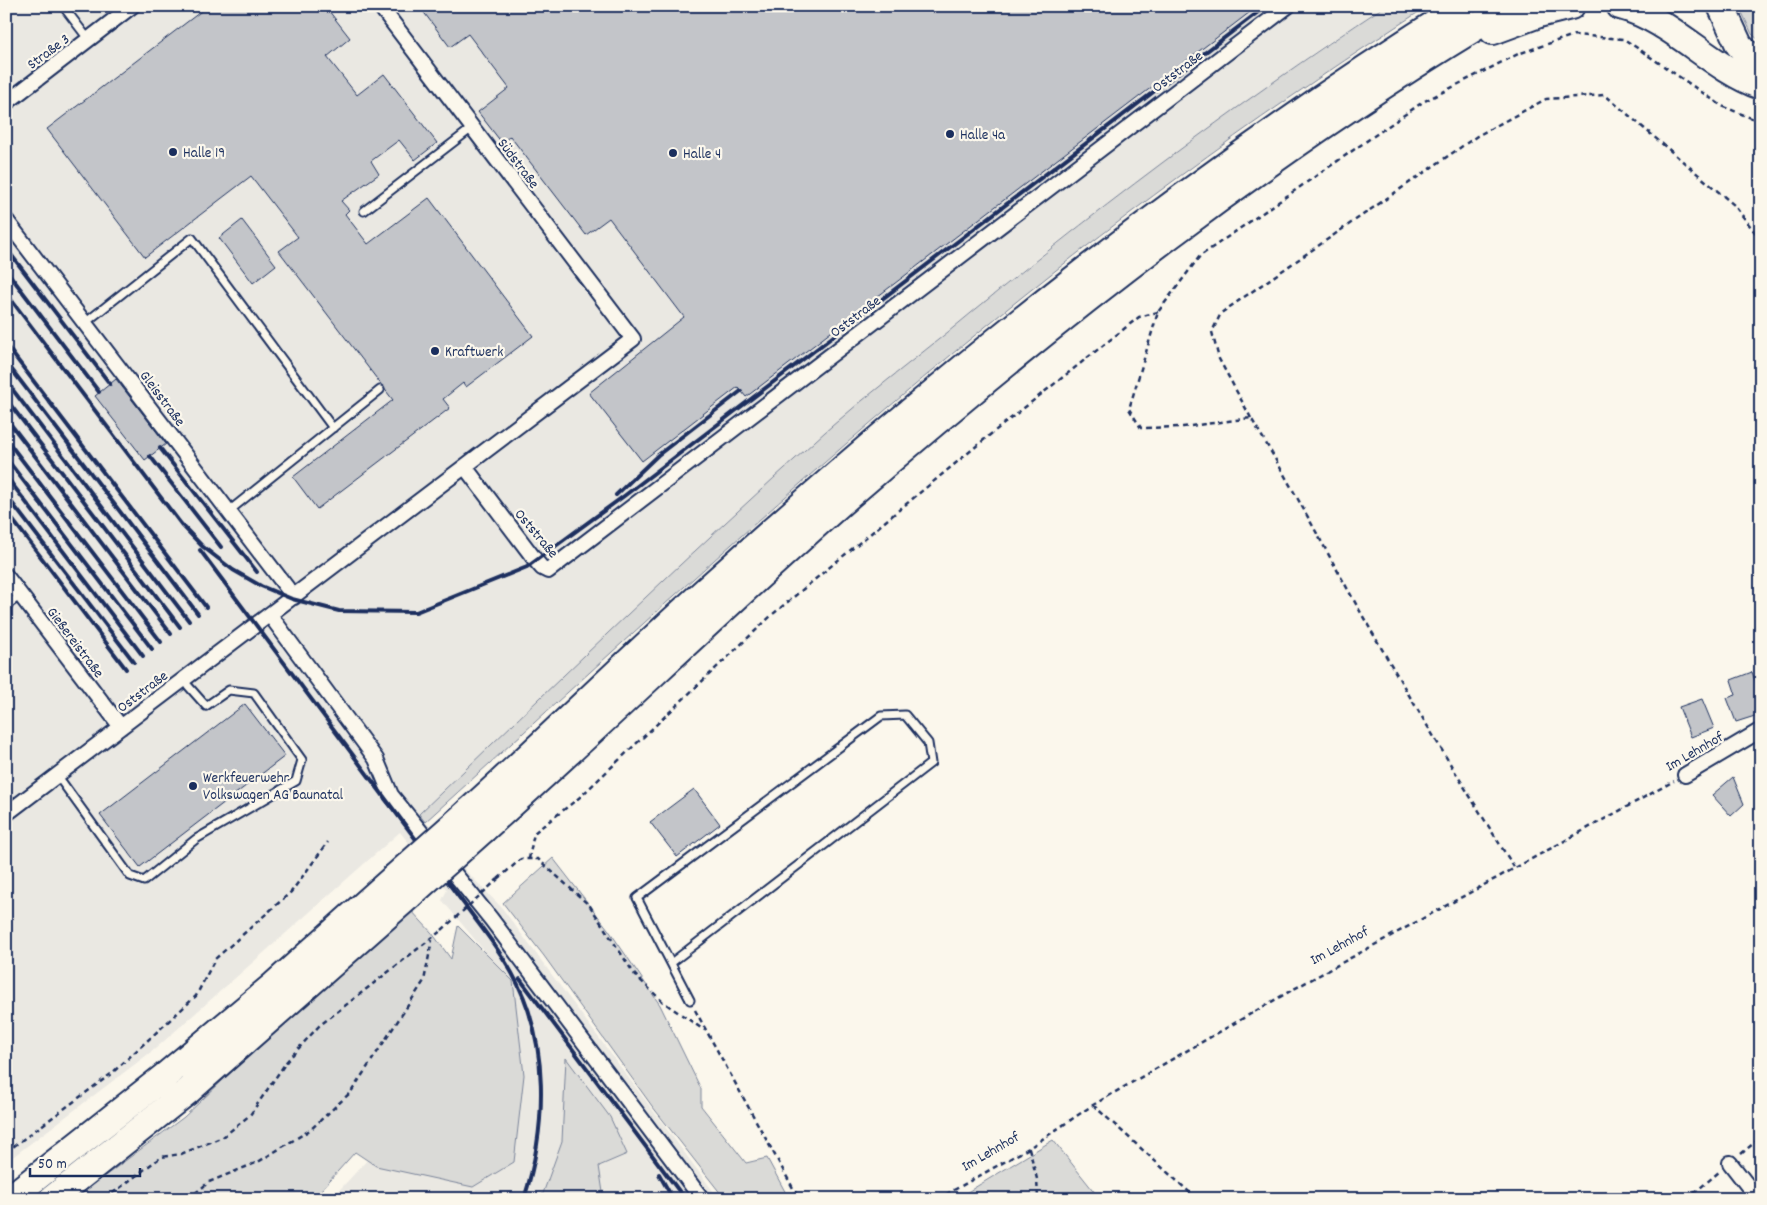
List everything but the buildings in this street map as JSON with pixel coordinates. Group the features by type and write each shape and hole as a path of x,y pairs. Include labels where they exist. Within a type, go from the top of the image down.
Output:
{"highway":[{"path":"1428,28 1455,6"},
{"path":"476,821 704,593 970,361 1180,196 1323,96 1463,6"},
{"path":"52,1199 188,1090 402,886 850,495 988,379 1147,254 1331,120 1511,6"},
{"path":"1428,59 1516,22 1571,6"},
{"path":"1620,6 1660,24 1726,69 1761,86"},
{"path":"1721,6 1739,44 1761,68"},
{"path":"9,1199 150,1088 260,997 402,886"}],"street":[{"name":"Straße 3","path":"6,103 132,6"},
{"name":"Südstraße","path":"380,6 633,339"},
{"name":"Oststraße","path":"465,467 536,561 542,568 548,571 1288,6"},
{"name":"Gleisstraße","path":"6,220 294,596"},
{"name":"Oststraße","path":"6,814 633,339"},
{"name":"Gießereistraße","path":"6,576 121,727"},
{"path":"270,615 376,759 391,795 491,919 702,1199"},
{"name":"Im Lehnhof","path":"1685,775 1761,730"},
{"path":"1730,1163 1758,1199"}],"lane":[{"path":"63,6 89,40"},
{"path":"364,212 472,128"},
{"path":"85,323 192,238 333,428"},
{"path":"229,510 380,390"},
{"path":"6,606 20,595"},
{"path":"56,776 130,876 144,881 196,839 296,781 302,760 254,693 230,690 206,706 183,680"},
{"path":"671,963 931,763 928,743 905,715 881,716 637,898 690,1000"}],"path":[{"path":"1251,418 1183,426 1141,428 1129,409 1158,312 1200,256 1423,102 1518,54 1553,40 1574,35 1624,39 1722,106 1761,122"},
{"path":"1514,867 1446,758 1366,622 1286,475 1251,418 1219,360 1212,332 1221,313 1477,136 1546,99 1605,95 1734,205 1761,240"},
{"path":"529,859 534,833 580,797 773,614 991,434 1139,317 1158,312"},
{"name":"Im Lehnhof","path":"938,1199 1029,1148 1093,1105 1292,990 1685,775"},
{"path":"6,1152 111,1074 196,996 215,959 291,892 328,842"},
{"path":"105,1199 161,1157 181,1154 223,1138 250,1115 287,1061 319,1026 442,930 521,860 538,859 590,906 635,975 663,1002 704,1030"},
{"path":"188,1199 209,1182 258,1162 310,1130 351,1092 424,981 432,938"},
{"path":"690,1000 704,1030 799,1199"},
{"path":"1093,1105 1197,1199"},
{"path":"1029,1148 1036,1179 1038,1199"}],"shaded area":[{"path":"6,6 1385,6 1325,45 1051,247 827,431 717,531 419,814 467,872 502,908 719,1199 331,1199 503,1014 506,987 486,953 442,900 447,890 400,832 155,1049 6,1162"},
{"path":"1385,6 1428,6 1262,117 1154,195 996,318 778,503 425,822 419,814 671,574 840,419 1054,246 1162,163 1272,83"},
{"path":"1739,6 1761,6 1761,42 1752,34"},
{"path":"553,858 608,929 660,1005 701,1089 701,1106 746,1163 767,1158 789,1199 725,1199 652,1106 544,956 503,903"},
{"path":"410,909 432,933 451,959 458,926 513,981 524,1075 514,1162 473,1187 376,1166 355,1152 313,1199 74,1199 184,1117 298,1009"},
{"path":"566,1058 610,1117 627,1154 599,1166 604,1199 541,1199 562,1141"},
{"path":"1053,1140 1100,1199 956,1199"}],"railway":[{"path":"6,293 181,524 202,546 233,570 261,586 292,599 339,611 416,612 527,567 624,496 1266,6"},
{"path":"6,248 110,384"},
{"path":"6,270 99,392"},
{"path":"6,345 206,607"},
{"path":"6,362 198,614"},
{"path":"6,381 189,621"},
{"path":"616,495 658,455 741,391"},
{"path":"6,399 180,627"},
{"path":"6,418 171,634"},
{"path":"6,439 161,642"},
{"path":"160,448 257,572"},
{"path":"150,456 221,547"},
{"path":"6,458 152,649"},
{"path":"6,476 143,656"},
{"path":"6,495 134,662"},
{"path":"6,511 126,669"},
{"path":"200,550 486,933 512,973 524,999 533,1027 539,1055 541,1084 537,1143 524,1199"},
{"path":"520,979 685,1199"},
{"path":"659,1174 673,1199"}],"place":[{"name":"Halle 4a","path":"950,134"},
{"name":"Halle 19","path":"173,152"},
{"name":"Halle 4","path":"673,153"},
{"name":"Kraftwerk","path":"435,351"},
{"name":"Werkfeuerwehr Volkswagen AG Baunatal","path":"193,786"}]}
